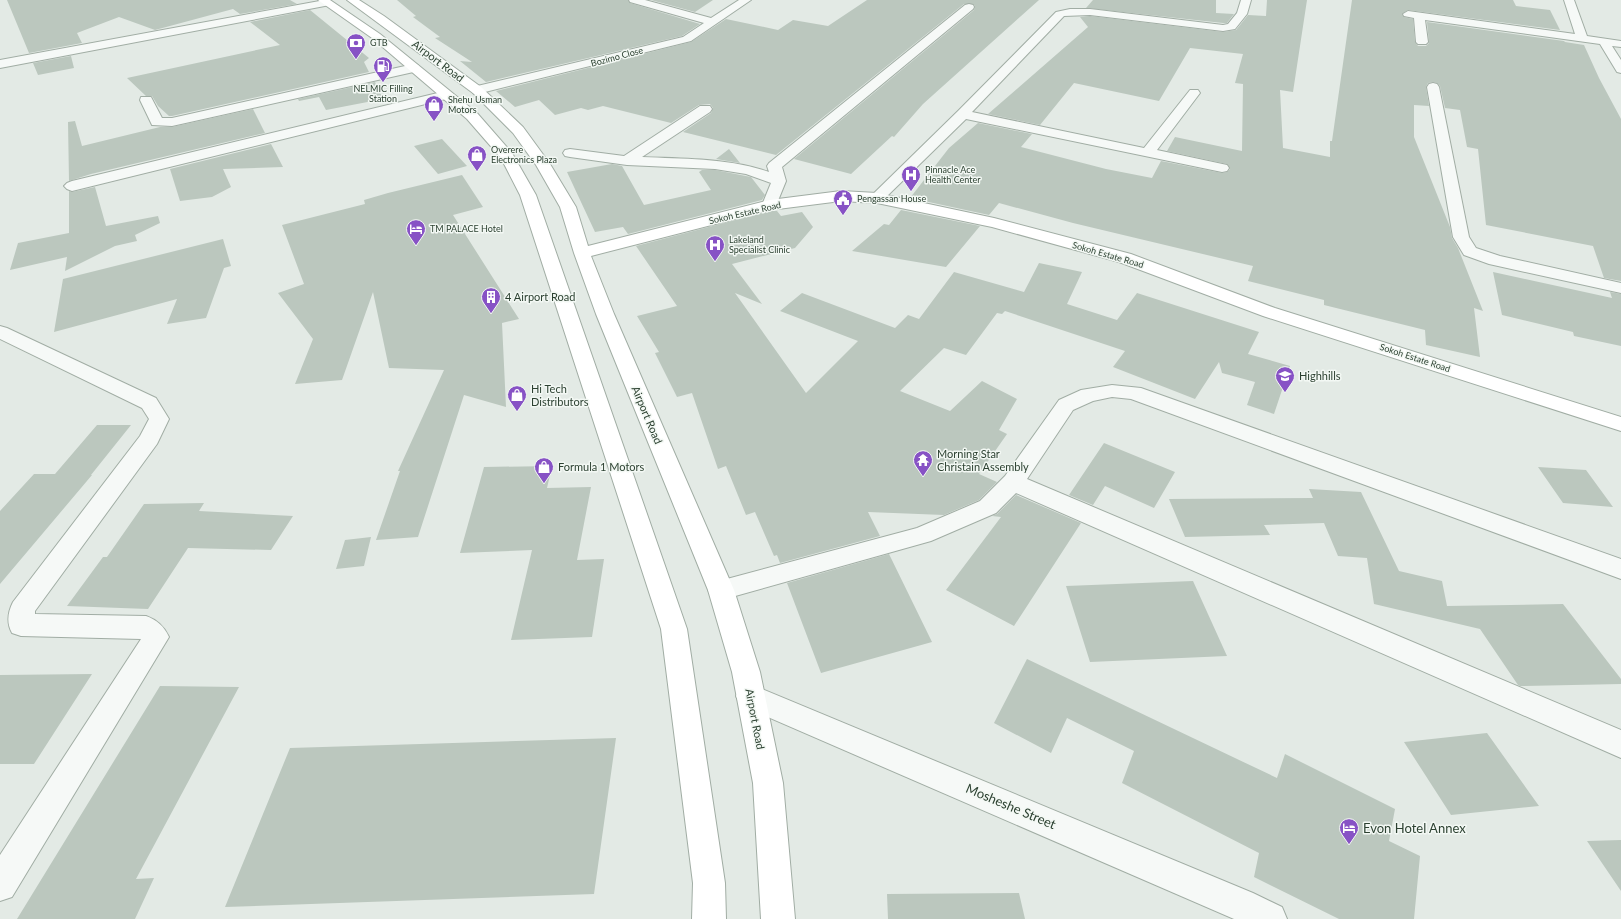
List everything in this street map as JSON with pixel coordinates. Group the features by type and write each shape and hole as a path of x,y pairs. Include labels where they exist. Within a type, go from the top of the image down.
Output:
{"main road":[{"name":"Airport Road","path":"352,0 426,51 477,90 518,130 543,164 568,207 582,253 605,314 721,590 746,672 768,783 778,919"},
{"name":"Airport Road","path":"324,1 376,36 472,116 507,156 528,195 674,629 709,883 709,919"},
{"path":"407,62 426,51"},
{"name":"Sokoh Estate Road","path":"582,253 770,205 841,196 877,198 994,223 1125,258 1269,312 1621,424"}],"street":[{"path":"634,0 712,22"},
{"name":"Bozimo Close","path":"477,90 687,39 700,32 712,22 746,0"},
{"path":"877,198 963,114 1060,14 1070,12 1090,12 1223,28 1231,27 1242,14 1246,0"},
{"path":"1569,0 1582,38"},
{"path":"0,64 324,1"},
{"path":"770,205 779,181 774,166 969,7"},
{"path":"1422,42 1413,15 1621,44"},
{"path":"1604,42 1621,69"},
{"path":"146,100 157,122 172,122 407,62"},
{"path":"1433,87 1461,237 1470,251 1495,260 1621,288"},
{"path":"1148,152 1194,93"},
{"path":"72,186 446,95"},
{"path":"627,161 705,109"},
{"path":"963,114 1222,168"},
{"path":"570,153 627,161 714,165 749,170 779,181"},
{"path":"0,332 149,403 159,419 149,439 22,609 21,625 146,627 156,637 0,885"},
{"path":"721,590 923,536 988,507 1013,482 1066,405 1088,395 1112,391 1134,393 1621,569"},
{"path":"1013,482 1621,744"},
{"name":"Mosheshe Street","path":"750,696 1234,901 1270,919"}],"building":[{"path":"7,0 290,0 297,4 240,14 233,9 155,30 119,17 77,33 82,43 29,53"},
{"path":"397,0 628,0 630,3 700,24 682,36 486,82 460,61 472,62 435,38 440,37 413,17 416,16"},
{"path":"651,0 713,0 695,12"},
{"path":"867,0 1039,0 923,104 894,137 892,136 851,174 794,159 974,10 975,6 973,4 964,4 776,155 683,132 711,113 713,108 710,104 699,105 671,123 603,106 588,110 581,108 555,115 539,100 515,107 496,91 691,42 726,19 778,30 793,20 828,26"},
{"path":"1093,0 1216,0 1216,13 1234,14 1227,23 1223,23 1086,8"},
{"path":"1267,0 1307,0 1293,92 1280,90 1283,148 1330,157 1330,141 1332,141 1352,0 1513,0 1516,6 1550,10 1560,30 1408,10 1402,14 1404,17 1413,19 1415,42 1418,46 1426,46 1429,43 1427,22 1584,45 1599,78 1621,119 1621,281 1604,278 1593,246 1486,225 1478,149 1467,147 1460,110 1445,108 1440,86 1433,82 1428,83 1426,87 1429,106 1414,105 1414,137 1450,227 1452,238 1458,248 1483,311 1474,308 1480,357 1426,345 1425,330 1324,305 1324,300 1248,281 1253,266 1073,223 999,203 989,215 910,198 949,148 978,123 1032,134 1021,147 1106,169 1152,178 1161,161 1222,173 1227,172 1230,169 1227,164 1167,151 1175,137 1242,151 1243,84 1235,83 1243,54 1190,48 1159,101 1074,83 1040,125 988,114 1088,27 1080,17 1090,16 1223,32 1236,30 1248,15 1266,16"},
{"path":"310,10 369,58 364,62 369,72 172,116 169,116 158,106 152,96 146,96 127,78 280,45 250,22"},
{"path":"71,56 74,68 38,75 33,63"},
{"path":"375,82 383,99 326,110 319,97 299,101 298,99"},
{"path":"253,109 265,133 91,174 69,181 68,122 75,121 82,146 160,127 172,127"},
{"path":"442,139 467,166 438,174 414,146"},
{"path":"271,144 283,167 223,169 231,187 212,197 180,201 170,169"},
{"path":"729,149 740,163 716,159"},
{"path":"612,164 622,166 644,205 711,190 699,172 702,170 715,170 751,177 765,195 762,200 628,234 623,227 595,232 567,172"},
{"path":"462,175 483,207 453,215 519,319 502,323 506,407 464,395 418,537 376,540 400,471 398,471 444,370 389,368 373,292 342,380 295,384 313,339 278,293 304,284 282,225 365,204 364,200 388,193"},
{"path":"95,187 106,226 158,216 160,223 135,235 137,241 115,246 65,271 67,257 10,270 18,243 69,233 69,191 72,192"},
{"path":"901,210 980,226 946,267 852,251 884,224 889,225"},
{"path":"770,211 777,211 781,216 802,212 813,227 795,248 732,264 762,304 735,293 806,393 858,341 780,311 802,293 895,328 908,315 919,319 954,272 1024,292 1039,263 1082,272 1067,304 1117,320 1137,293 1259,332 1248,354 1290,366 1274,414 1247,405 1255,382 1222,373 1219,362 1195,399 1113,367 1125,351 1005,311 1002,314 997,313 966,355 944,348 900,391 950,411 982,381 1017,399 999,430 1007,434 979,474 997,482 979,500 944,515 868,512 880,536 780,563 777,555 774,556 755,512 746,515 726,466 718,469 692,393 677,397 655,353 659,352 637,316 677,306 636,246"},
{"path":"223,239 231,266 224,268 206,318 167,324 177,299 54,332 63,279"},
{"path":"1493,272 1612,298 1610,292 1621,294 1621,346 1574,336 1573,332 1502,315"},
{"path":"97,425 131,425 92,475 0,584 0,511 34,474 55,474"},
{"path":"1104,443 1175,472 1154,508 1105,486 1093,505 1069,495"},
{"path":"552,466 547,488 591,487 577,560 604,559 592,637 511,640 532,550 460,553 484,467"},
{"path":"1538,467 1586,470 1613,507 1563,503"},
{"path":"1309,489 1361,492 1399,571 1442,581 1447,606 1563,604 1621,679 1621,684 1520,686 1480,629 1374,604 1367,558 1338,556 1324,523 1264,525 1270,535 1185,537 1169,499 1313,498"},
{"path":"1016,495 1081,523 1014,626 946,590 1001,517 992,516 997,514"},
{"path":"204,503 199,511 293,516 271,550 188,548 148,609 67,606 103,557 107,557 144,504"},
{"path":"371,537 364,566 336,569 345,540"},
{"path":"889,554 932,642 821,673 787,583"},
{"path":"1193,581 1227,656 1090,662 1066,586"},
{"path":"1027,659 1277,778 1285,754 1395,809 1389,841 1420,856 1414,919 1339,919 1254,877 1259,853 1122,783 1134,751 1067,718 1051,753 994,723"},
{"path":"92,674 34,764 0,764 0,675"},
{"path":"160,686 239,687 136,879 154,878 135,919 17,919"},
{"path":"1487,733 1539,806 1451,815 1404,742"},
{"path":"616,738 594,894 225,907 290,748"},
{"path":"1621,840 1621,891 1587,841"},
{"path":"1019,893 1025,919 888,919 887,894"}],"place":[{"name":"GTB","path":"356,60"},
{"name":"NELMIC Filling Station","path":"383,83"},
{"name":"Shehu Usman Motors","path":"434,122"},
{"name":"Overere Electronics Plaza","path":"477,172"},
{"name":"Pinnacle Ace Health Center","path":"911,192"},
{"name":"Pengassan House","path":"843,216"},
{"name":"TM PALACE Hotel","path":"416,246"},
{"name":"Lakeland Specialist Clinic","path":"715,262"},
{"name":"4 Airport Road","path":"491,314"},
{"name":"Highhills","path":"1285,393"},
{"name":"Hi Tech Distributors","path":"517,412"},
{"name":"Morning Star Christain Assembly","path":"923,477"},
{"name":"Formula 1 Motors","path":"544,484"},
{"name":"Evon Hotel Annex","path":"1349,845"}]}
